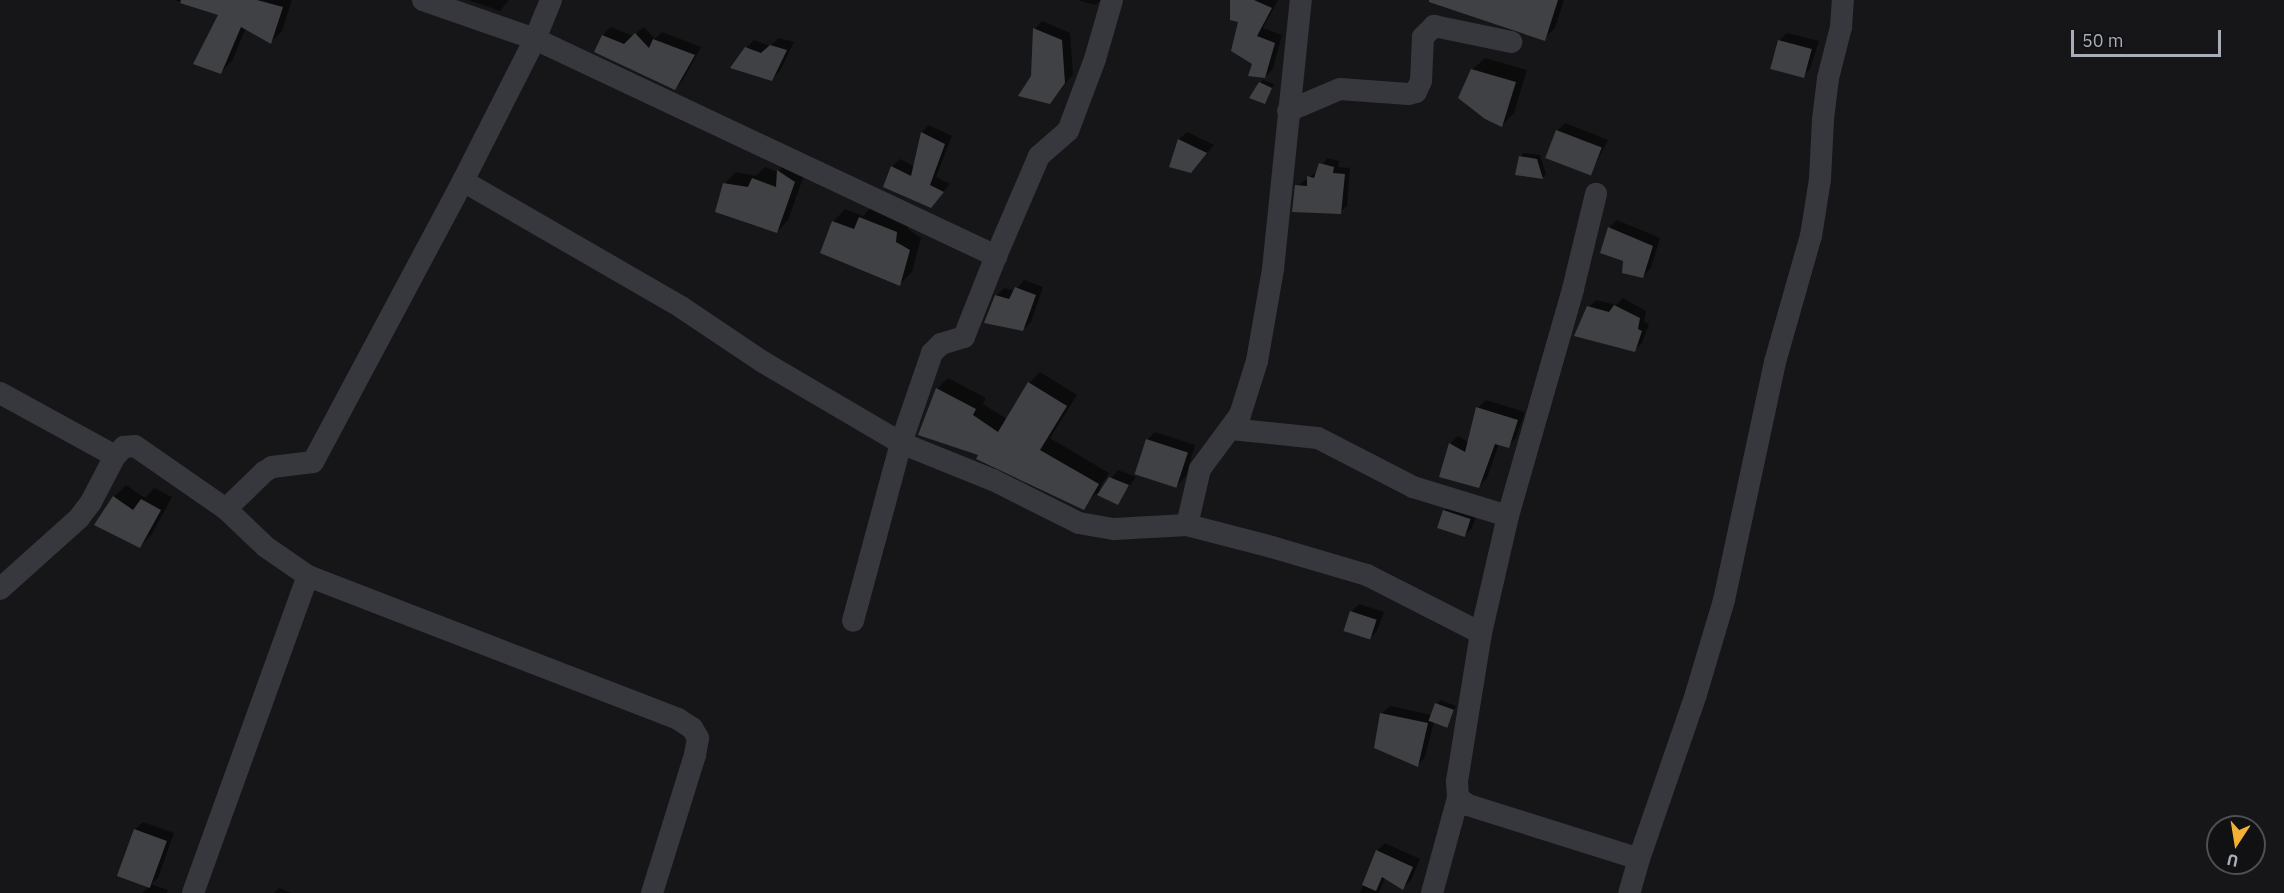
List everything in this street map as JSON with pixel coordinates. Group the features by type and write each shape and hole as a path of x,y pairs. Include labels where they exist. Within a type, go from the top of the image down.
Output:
{"street":[{"path":"423,0 535,39 996,256"},
{"path":"226,509 264,472 273,467 306,465 318,456 463,181 535,39 551,0"},
{"path":"853,621 901,443 932,353 941,344 964,337 968,332 996,256 1039,156 1068,131 1095,59 1112,0"},
{"path":"1187,525 1200,469 1231,429 1242,408 1259,350 1273,269 1301,0"},
{"path":"1629,893 1696,694 1724,600 1775,362 1811,236 1820,179 1822,119 1828,78 1841,27 1844,0"},
{"path":"1288,111 1340,89 1409,94 1416,92 1421,81 1423,37 1434,26 1511,42"},
{"path":"463,181 681,307 763,362 901,443 993,480 1079,523 1097,528 1187,525 1358,572 1480,633"},
{"path":"1432,893 1458,798 1457,782 1480,633 1508,516 1573,289 1596,194"},
{"path":"0,393 115,456"},
{"path":"1231,429 1318,438 1413,487 1508,516"},
{"path":"0,589 79,518 91,501 115,456 124,447 135,446 226,509 266,547 308,576 678,720 692,728 698,738 695,756 652,893"},
{"path":"193,893 308,576"},
{"path":"1458,798 1468,805 1639,860"}],"building":[{"path":"181,0 257,0 283,7 271,44 241,27 221,74 193,64 218,15 180,3"},
{"path":"1230,0 1254,0 1272,8 1257,36 1275,43 1265,78 1248,76 1252,64 1231,51 1238,22 1230,20"},
{"path":"1429,0 1558,0 1545,41 1429,2"},
{"path":"1033,28 1062,40 1065,83 1050,104 1018,96 1031,76"},
{"path":"635,33 649,48 653,39 695,55 675,90 594,52 602,35 624,44"},
{"path":"1778,40 1812,49 1804,78 1770,69"},
{"path":"770,45 787,50 772,81 730,68 745,47 761,53"},
{"path":"1471,69 1516,82 1502,127 1485,119 1458,98"},
{"path":"1259,82 1272,88 1265,104 1249,98"},
{"path":"1556,130 1602,148 1591,176 1545,158"},
{"path":"921,132 945,144 930,185 944,192 931,208 883,187 891,166 911,176"},
{"path":"1178,139 1207,153 1191,173 1169,167"},
{"path":"1519,156 1537,159 1543,179 1515,175"},
{"path":"1319,163 1334,167 1333,173 1345,174 1341,214 1292,212 1295,185 1307,186 1307,176 1314,178"},
{"path":"777,170 795,182 777,233 715,212 723,183 748,187 752,178 776,187"},
{"path":"859,217 897,232 896,242 910,250 900,286 820,253 832,221 854,229"},
{"path":"1608,227 1653,246 1643,278 1622,273 1623,261 1600,253"},
{"path":"1015,287 1036,295 1023,331 984,323 995,295 1009,299"},
{"path":"1614,305 1640,318 1638,329 1642,331 1635,352 1574,336 1587,306 1609,312"},
{"path":"1028,382 1067,406 1040,450 1099,484 1084,510 976,459 978,455 918,435 936,388 976,409 973,415 998,432"},
{"path":"1476,407 1518,420 1509,448 1495,444 1479,488 1439,477 1449,443 1465,452"},
{"path":"1146,439 1188,453 1176,488 1135,474"},
{"path":"1109,477 1129,485 1118,505 1097,495"},
{"path":"113,496 133,510 141,499 161,510 140,548 94,525"},
{"path":"1443,510 1471,519 1465,537 1437,528"},
{"path":"1350,611 1377,620 1370,640 1344,631"},
{"path":"1435,703 1454,710 1447,728 1429,721"},
{"path":"1380,713 1428,723 1418,767 1374,748"},
{"path":"134,829 167,841 150,888 117,876"},
{"path":"1376,850 1413,867 1403,890 1382,877 1376,891 1362,885"}]}
